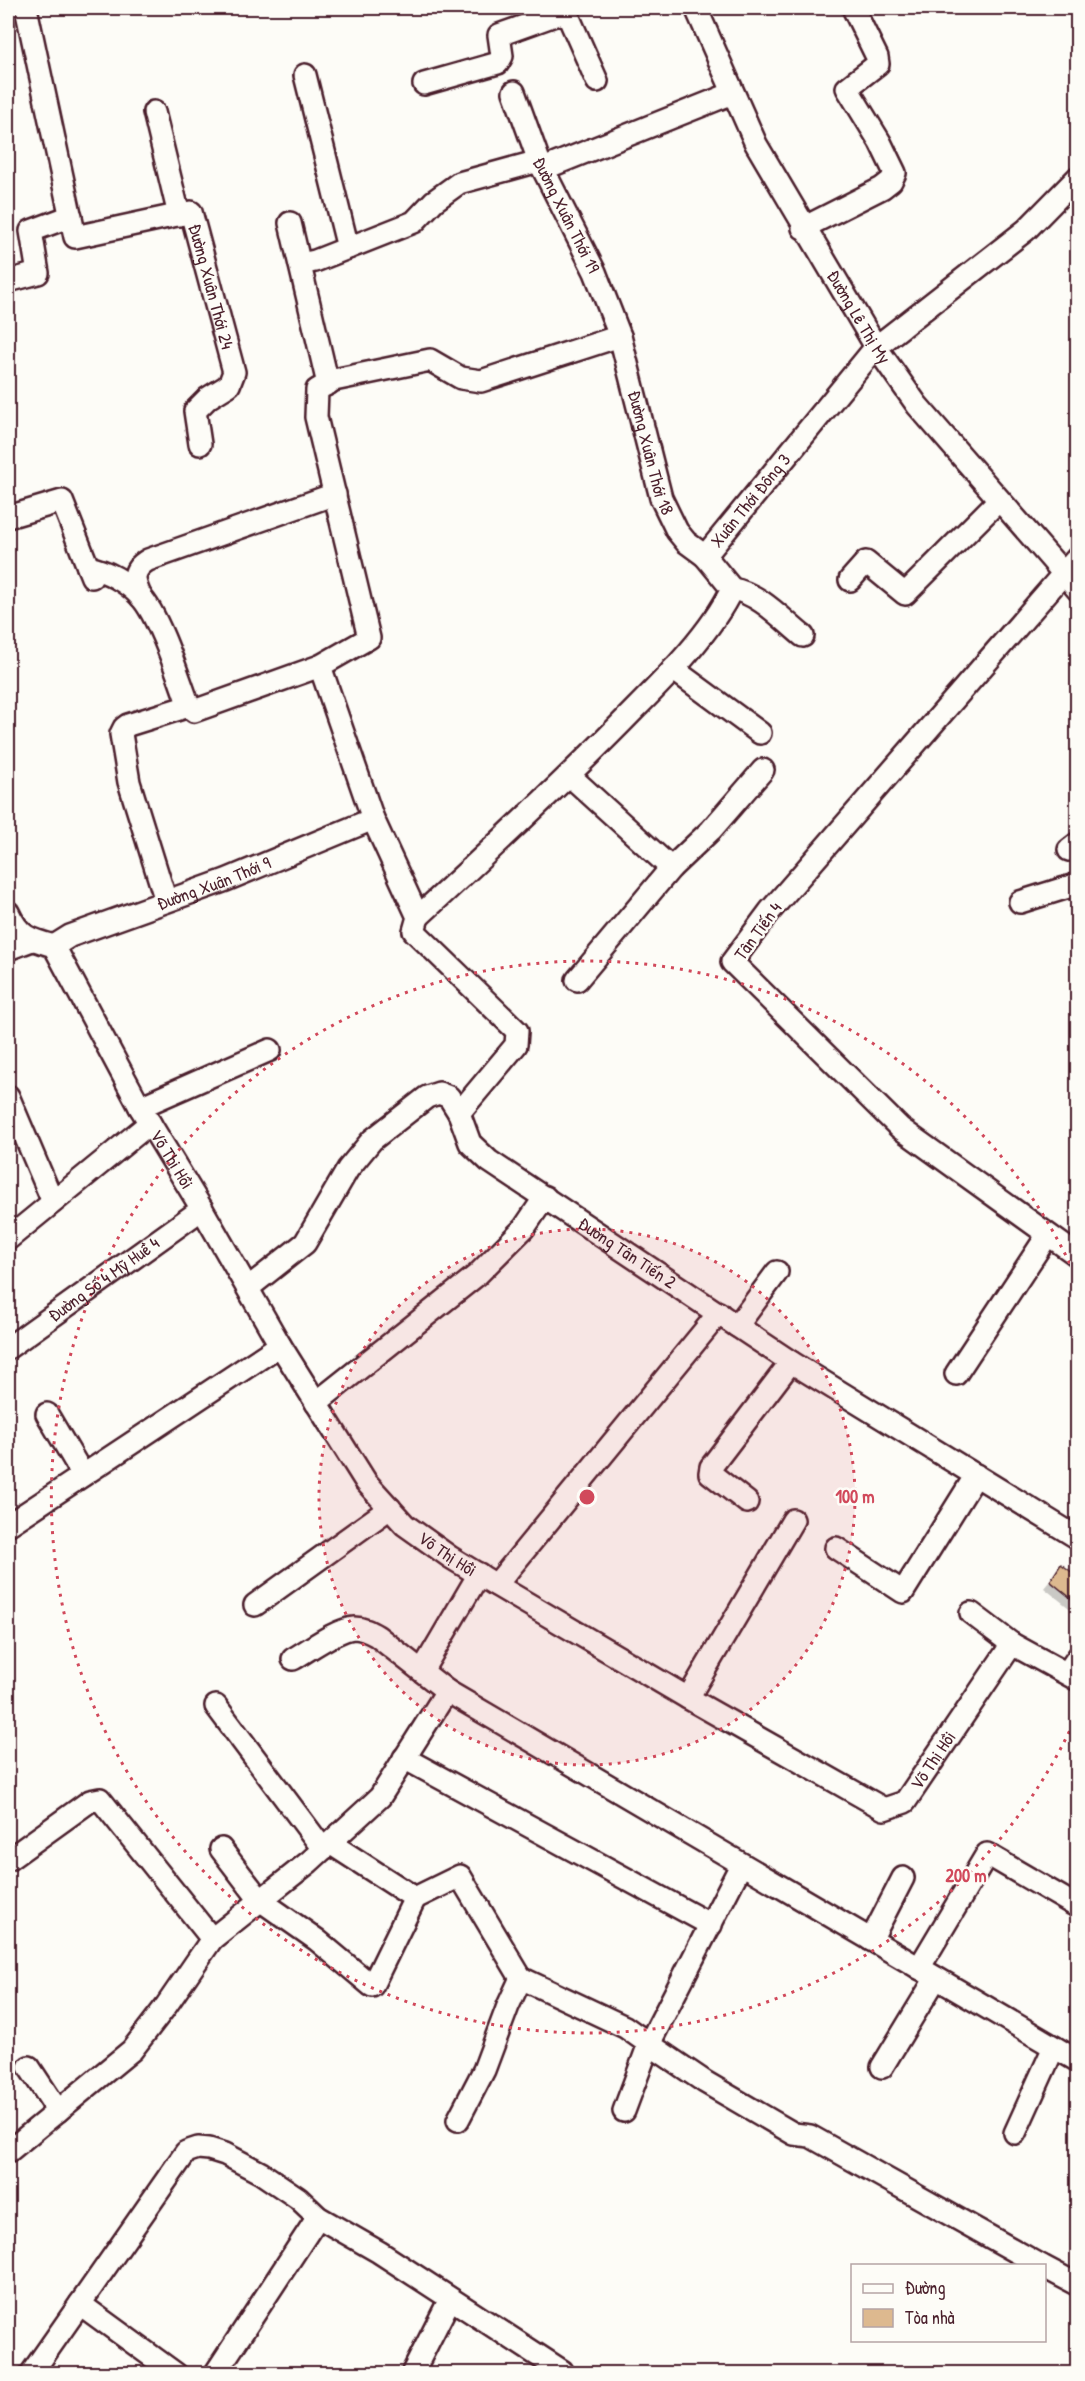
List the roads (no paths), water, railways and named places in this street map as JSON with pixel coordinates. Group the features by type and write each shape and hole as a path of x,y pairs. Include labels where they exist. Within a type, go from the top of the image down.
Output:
{"street":[{"name":"Đường Xuân Thới 24","path":"26,8 75,237 191,212 234,372 229,385 208,398 195,411 200,444"},
{"name":"Đường Lê Thị My","path":"696,8 756,144 803,228 876,347 917,405 1077,590"},
{"path":"803,228 882,188 891,181 895,173 880,142 847,88 878,64 877,57 853,8"},
{"path":"424,84 498,63 502,56 499,35 565,9 597,81"},
{"path":"305,75 348,248"},
{"name":"Đường Xuân Thới 19","path":"514,92 541,165 595,272 620,336"},
{"path":"300,264 414,222 434,201 459,183 541,165 733,93"},
{"path":"154,112 179,215"},
{"name":"Xuân Thới Đông 3","path":"732,589 705,556 876,347 1026,230 1077,177"},
{"path":"8,281 38,273 31,231 71,216"},
{"path":"290,223 328,384"},
{"path":"335,494 148,560 136,569 134,577 141,597 165,641 192,711 320,666 369,639 335,494 316,417 317,390 334,381 430,360 461,378 481,381 620,336"},
{"name":"Đường Xuân Thới 18","path":"620,336 661,498 677,531 686,542 705,556"},
{"path":"850,580 866,562 905,594 999,500"},
{"path":"8,517 62,501 90,572 109,574 141,597"},
{"name":"Tân Tiến 4","path":"1077,557 770,912 732,962 900,1128 1077,1256"},
{"path":"459,1113 516,1045 517,1031 414,931 418,917 570,776 673,669 726,603 732,589 743,591 753,597 803,636"},
{"path":"320,666 373,819 418,917"},
{"path":"673,669 760,733"},
{"path":"165,902 129,782 121,734 128,725 189,706"},
{"path":"577,980 671,868 711,830 764,770"},
{"path":"570,776 671,868"},
{"name":"Đường Xuân Thới 9","path":"54,946 70,936 226,880 373,819"},
{"path":"1020,902 1077,885"},
{"path":"8,912 16,929 32,940 54,946"},
{"path":"8,949 32,940"},
{"name":"Võ Thị Hồi","path":"54,946 145,1115 280,1344 366,1482 405,1525 488,1580 688,1698 884,1809 905,1802 1012,1644"},
{"path":"8,1239 53,1202 145,1115 270,1050"},
{"name":"Đường Tân Tiến 2","path":"248,1288 305,1243 348,1169 372,1140 427,1097 439,1093 449,1097 459,1113 470,1143 489,1161 791,1362 1077,1538"},
{"path":"8,1096 53,1202"},
{"path":"316,1403 477,1275 524,1228 545,1197"},
{"name":"Đường Số 4 Mỹ Huề 4","path":"8,1348 202,1209"},
{"path":"956,1374 1047,1236"},
{"path":"737,1326 777,1272"},
{"path":"422,1671 488,1580 719,1313"},
{"path":"8,1525 280,1344"},
{"path":"747,1502 714,1477 710,1473 711,1467 791,1362"},
{"path":"47,1414 83,1474"},
{"path":"836,1548 903,1592 976,1475"},
{"path":"255,1605 390,1508"},
{"path":"688,1698 793,1520"},
{"path":"971,1613 1012,1644 1074,1670"},
{"path":"293,1659 343,1631 355,1628 368,1630 447,1691 1077,2061"},
{"path":"8,2152 132,2050 213,1939 327,1846 380,1797 447,1691"},
{"path":"216,1706 327,1846 415,1898"},
{"path":"404,1758 711,1925"},
{"path":"8,1860 90,1801 100,1799 213,1939"},
{"path":"221,1849 260,1900 316,1940 372,1986 415,1898 460,1876 521,1978 625,2027 705,2082 794,2134 810,2136 1039,2264"},
{"path":"882,2067 987,1854 1077,1907"},
{"path":"624,2111 649,2044 741,1864"},
{"path":"871,1940 903,1878"},
{"path":"458,2120 483,2070 521,1978"},
{"path":"1015,2133 1054,2047"},
{"path":"29,2067 58,2111"},
{"path":"31,2373 186,2152 191,2149 209,2149 261,2173 298,2198 318,2217 379,2252 562,2371"},
{"path":"215,2373 318,2217"},
{"path":"1046,2268 1077,2285"},
{"path":"412,2373 450,2299"},
{"path":"80,2304 176,2373"}]}
